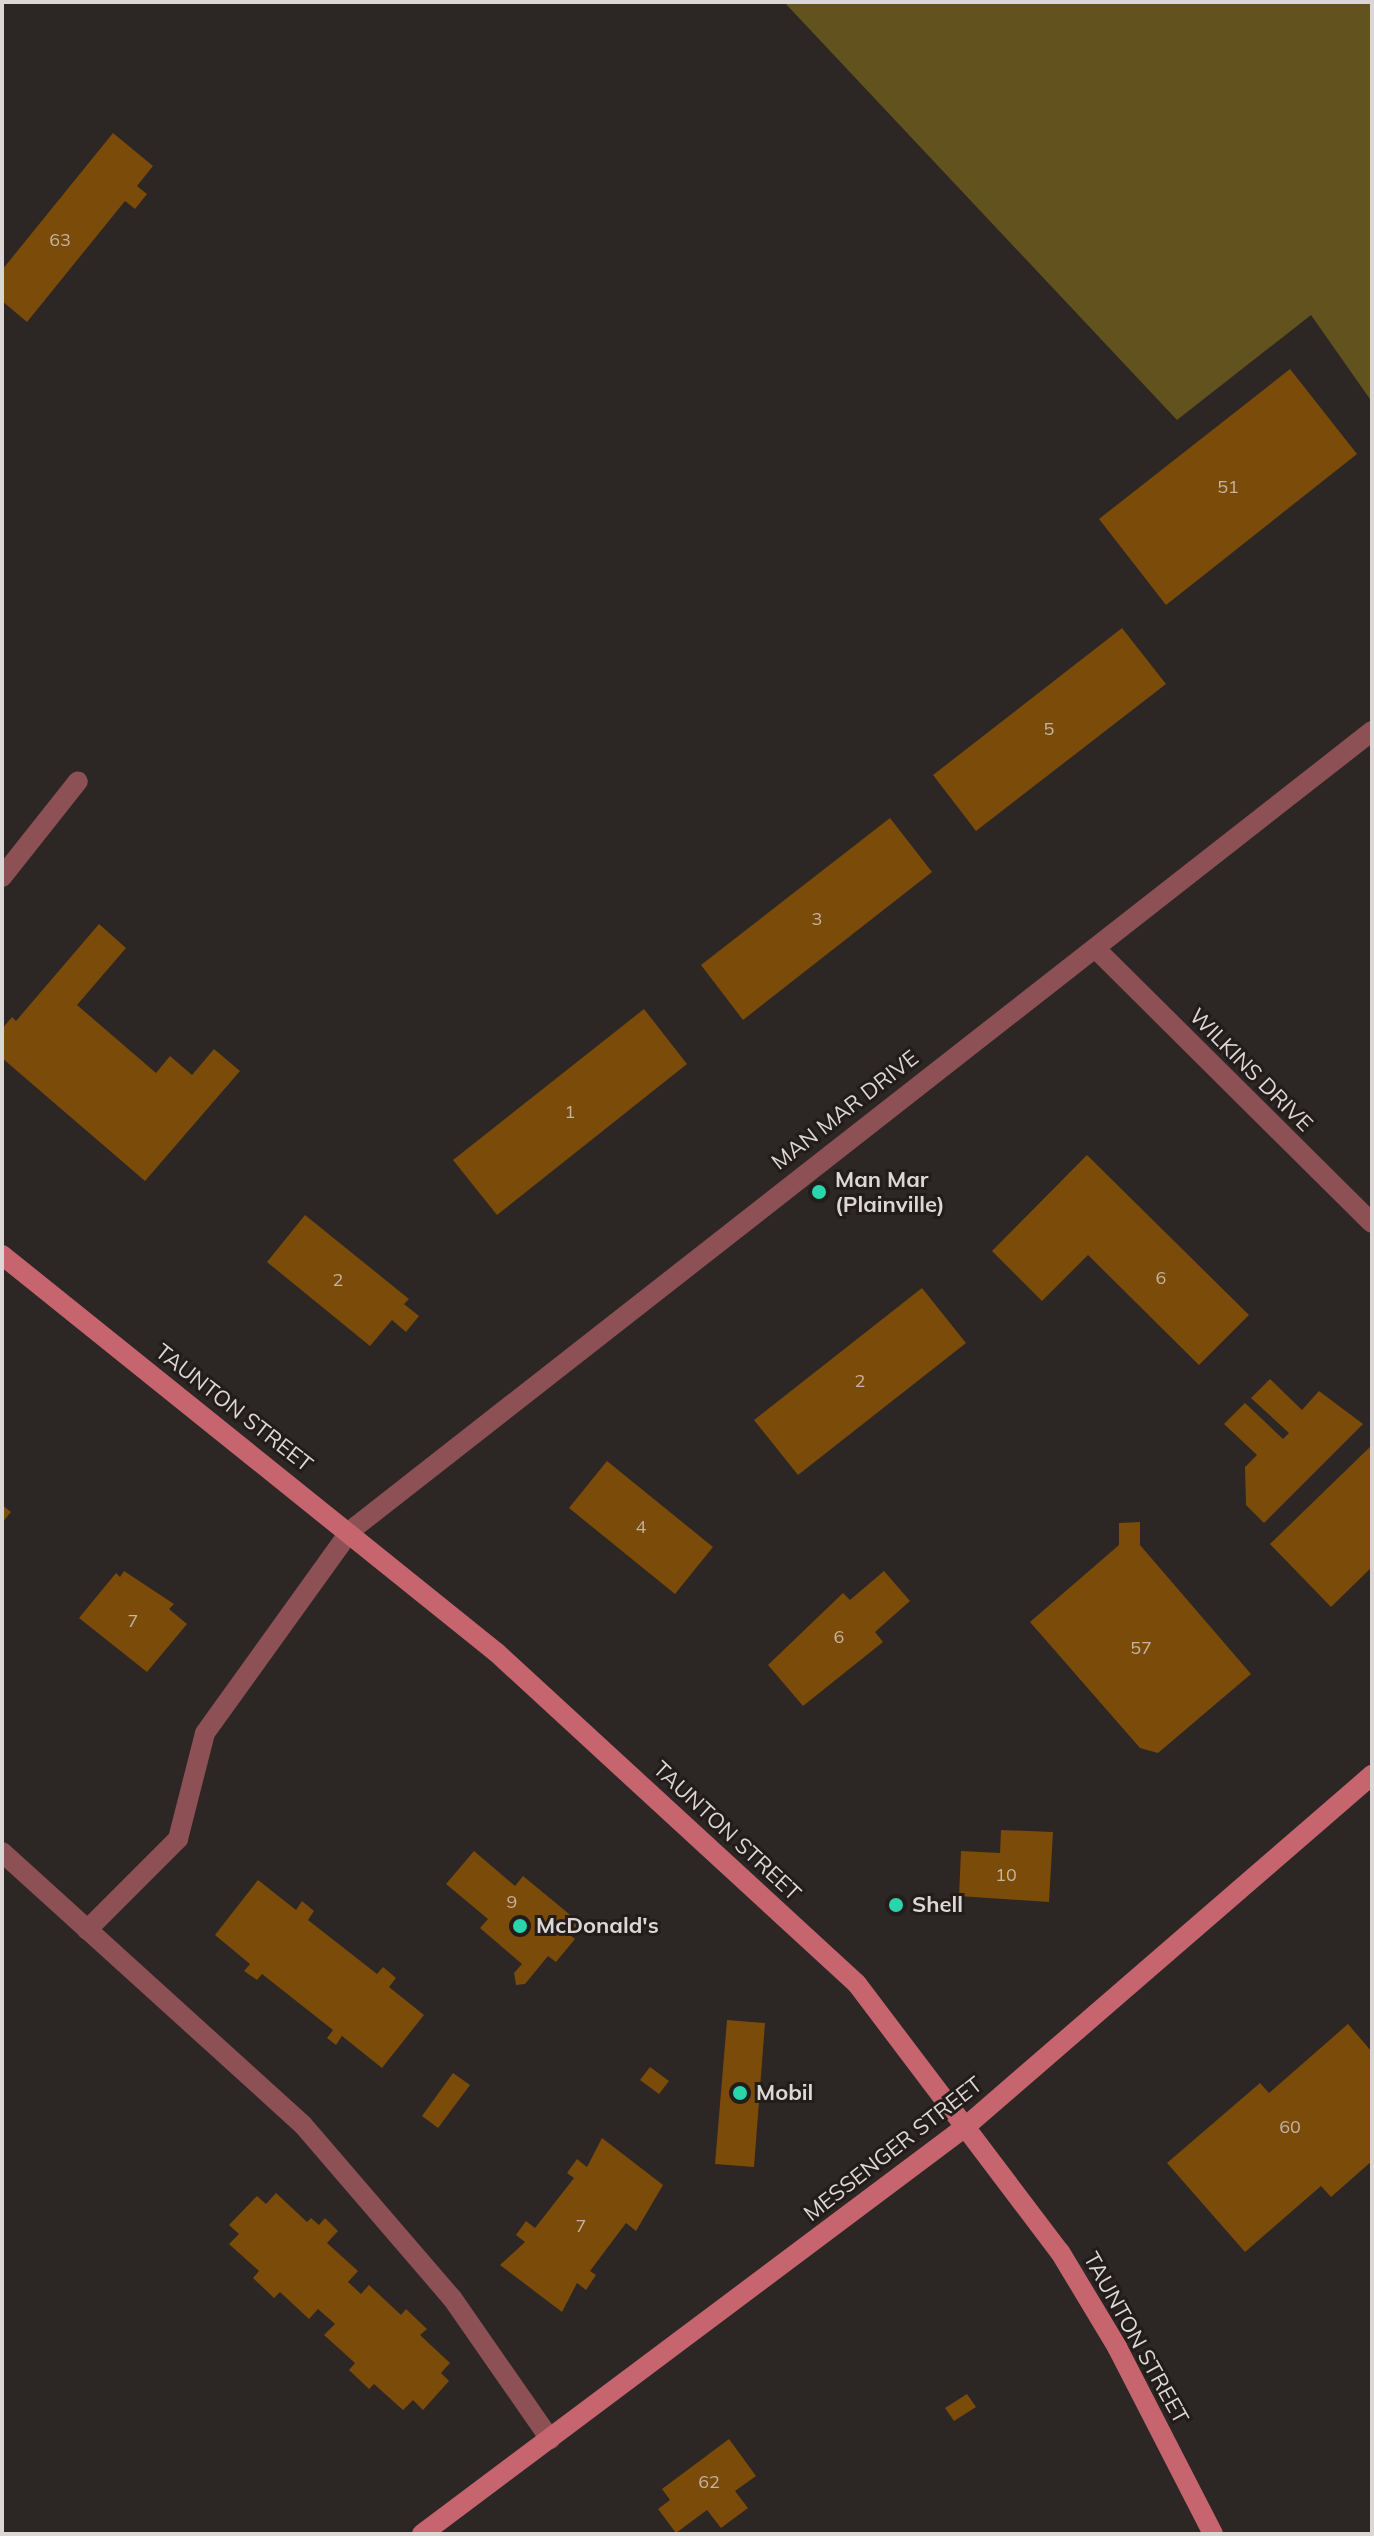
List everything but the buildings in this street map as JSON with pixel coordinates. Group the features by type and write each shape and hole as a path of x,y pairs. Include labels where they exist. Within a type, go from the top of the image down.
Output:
{"main road":[{"name":"TAUNTON STREET","path":"2,1255 350,1531 496,1652 857,1984 1060,2252 1117,2347 1213,2534"},
{"name":"MESSENGER STREET","path":"422,2534 964,2128 1372,1775"}],"street":[{"name":"MAN MAR DRIVE","path":"87,1930 178,1839 205,1733 350,1531 858,1128 1097,950 1372,731"},
{"path":"2,877 78,781"},
{"name":"WILKINS DRIVE","path":"1097,950 1372,1223"},
{"path":"2,1852 303,2125 452,2298 550,2439"}],"shaded area":[{"path":"784,2 1372,2 1372,402 1311,315 1177,420"}],"place":[{"name":"Man Mar (Plainville)","path":"819,1192"},
{"name":"Shell","path":"896,1905"},
{"name":"McDonald's","path":"520,1926"},
{"name":"Mobil","path":"740,2093"}]}
